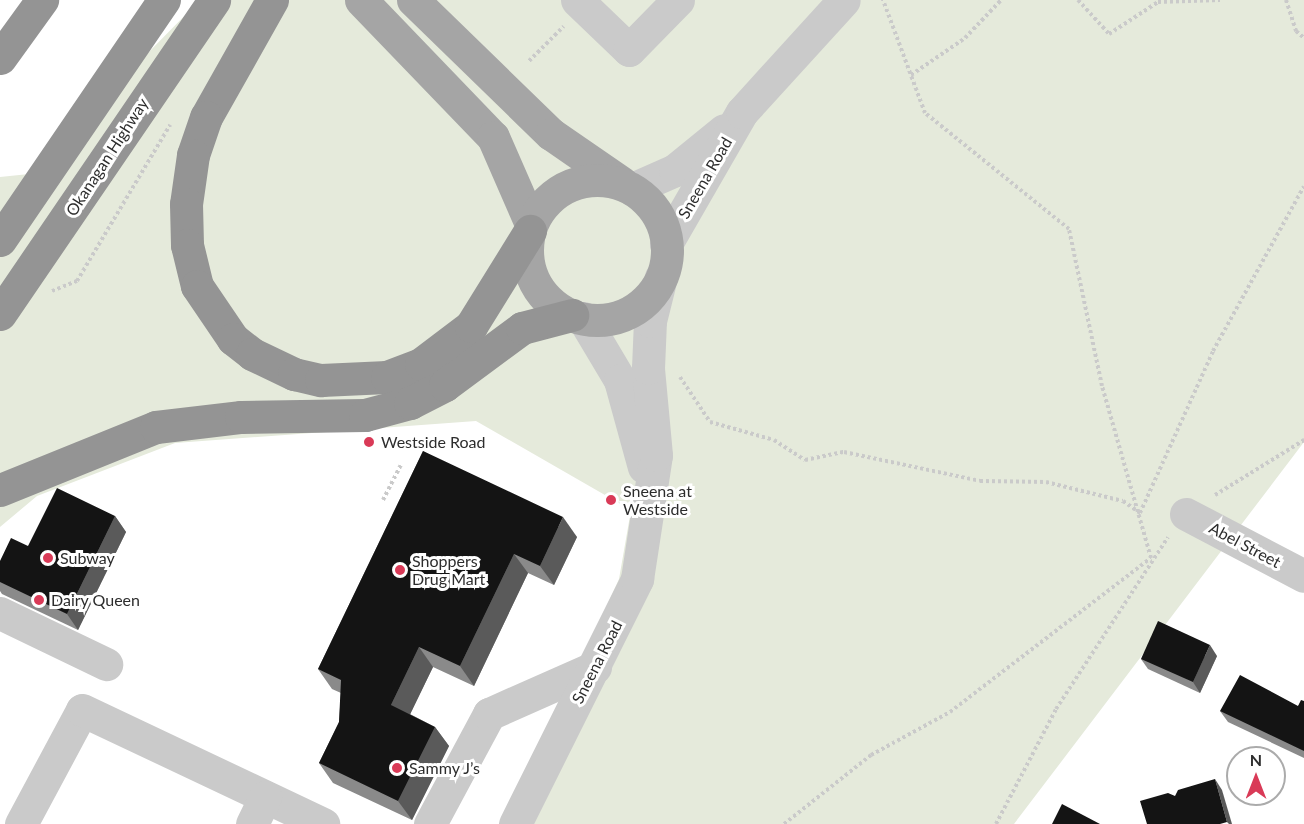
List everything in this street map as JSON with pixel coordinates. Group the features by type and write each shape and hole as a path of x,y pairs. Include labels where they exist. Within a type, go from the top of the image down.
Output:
{"highway":[{"path":"0,58 42,0"},
{"path":"0,240 164,0"},
{"name":"Okanagan Highway","path":"0,314 214,0"},
{"path":"272,0 206,117 186,204 187,245 197,286 233,339 252,354 294,374 321,380 387,377 421,364 471,326 530,227"},
{"path":"0,490 156,427 242,417 365,415 410,403 445,385 522,328 577,317"}],"main road":[{"path":"361,0 493,137 530,227 528,268 538,288 577,317 607,319 629,312 661,277 666,243 656,212 629,188 551,134 413,0"},
{"path":"530,227 560,190 581,181 629,188"}],"street":[{"path":"580,3 629,50 678,0"},
{"name":"Sneena Road","path":"629,188 675,170 742,112 844,0"},
{"name":"Sneena Road","path":"666,243 742,112"},
{"name":"Sneena Road","path":"515,824 637,579 652,491 657,420 648,368 650,321 661,277"},
{"name":"Sneena Road","path":"577,317 620,380 652,491"},
{"name":"Abel Street","path":"1186,514 1304,576"},
{"path":"0,613 106,664"},
{"path":"430,824 489,714 595,667"},
{"path":"21,824 82,710 259,810 323,824"}],"path":[{"path":"883,0 925,113 1069,229 1102,386 1151,558"},
{"path":"911,75 965,38 1001,0"},
{"path":"1078,0 1109,34 1158,2 1220,0"},
{"path":"1286,0 1296,32 1304,38"},
{"path":"529,61 580,3"},
{"path":"45,294 77,281 172,121"},
{"path":"1140,513 1213,351 1304,186"},
{"path":"675,369 710,422 774,440 805,460 844,452 980,481 1046,482 1123,501 1140,513"},
{"path":"996,824 1056,709 1151,558 1186,514 1304,440"},
{"path":"383,500 401,465"},
{"path":"784,824 871,755 950,712 1151,558"}],"shaded area":[{"path":"200,0 1304,0 1304,442 1014,824 507,824 619,579 631,510 476,421 175,443 37,496 0,527 0,177 29,174"}],"building":[{"path":"423,451 563,517 540,566 514,554 460,666 419,647 391,705 435,727 398,801 319,763 339,722 341,680 318,669"},
{"path":"57,488 115,516 67,614 0,582 0,561 11,538 28,546"},
{"path":"1158,621 1210,645 1193,682 1141,659"},
{"path":"1240,675 1298,706 1301,700 1304,701 1304,751 1220,711"},
{"path":"1215,779 1227,822 1220,824 1147,824 1140,801 1168,793 1175,796 1178,790"},
{"path":"1062,804 1100,824 1052,824"}],"place":[{"name":"Westside Road","path":"369,442"},
{"name":"Sneena at Westside","path":"611,500"},
{"name":"Subway","path":"48,558"},
{"name":"Shoppers Drug Mart","path":"400,570"},
{"name":"Dairy Queen","path":"39,600"},
{"name":"Sammy J’s","path":"397,768"}]}
